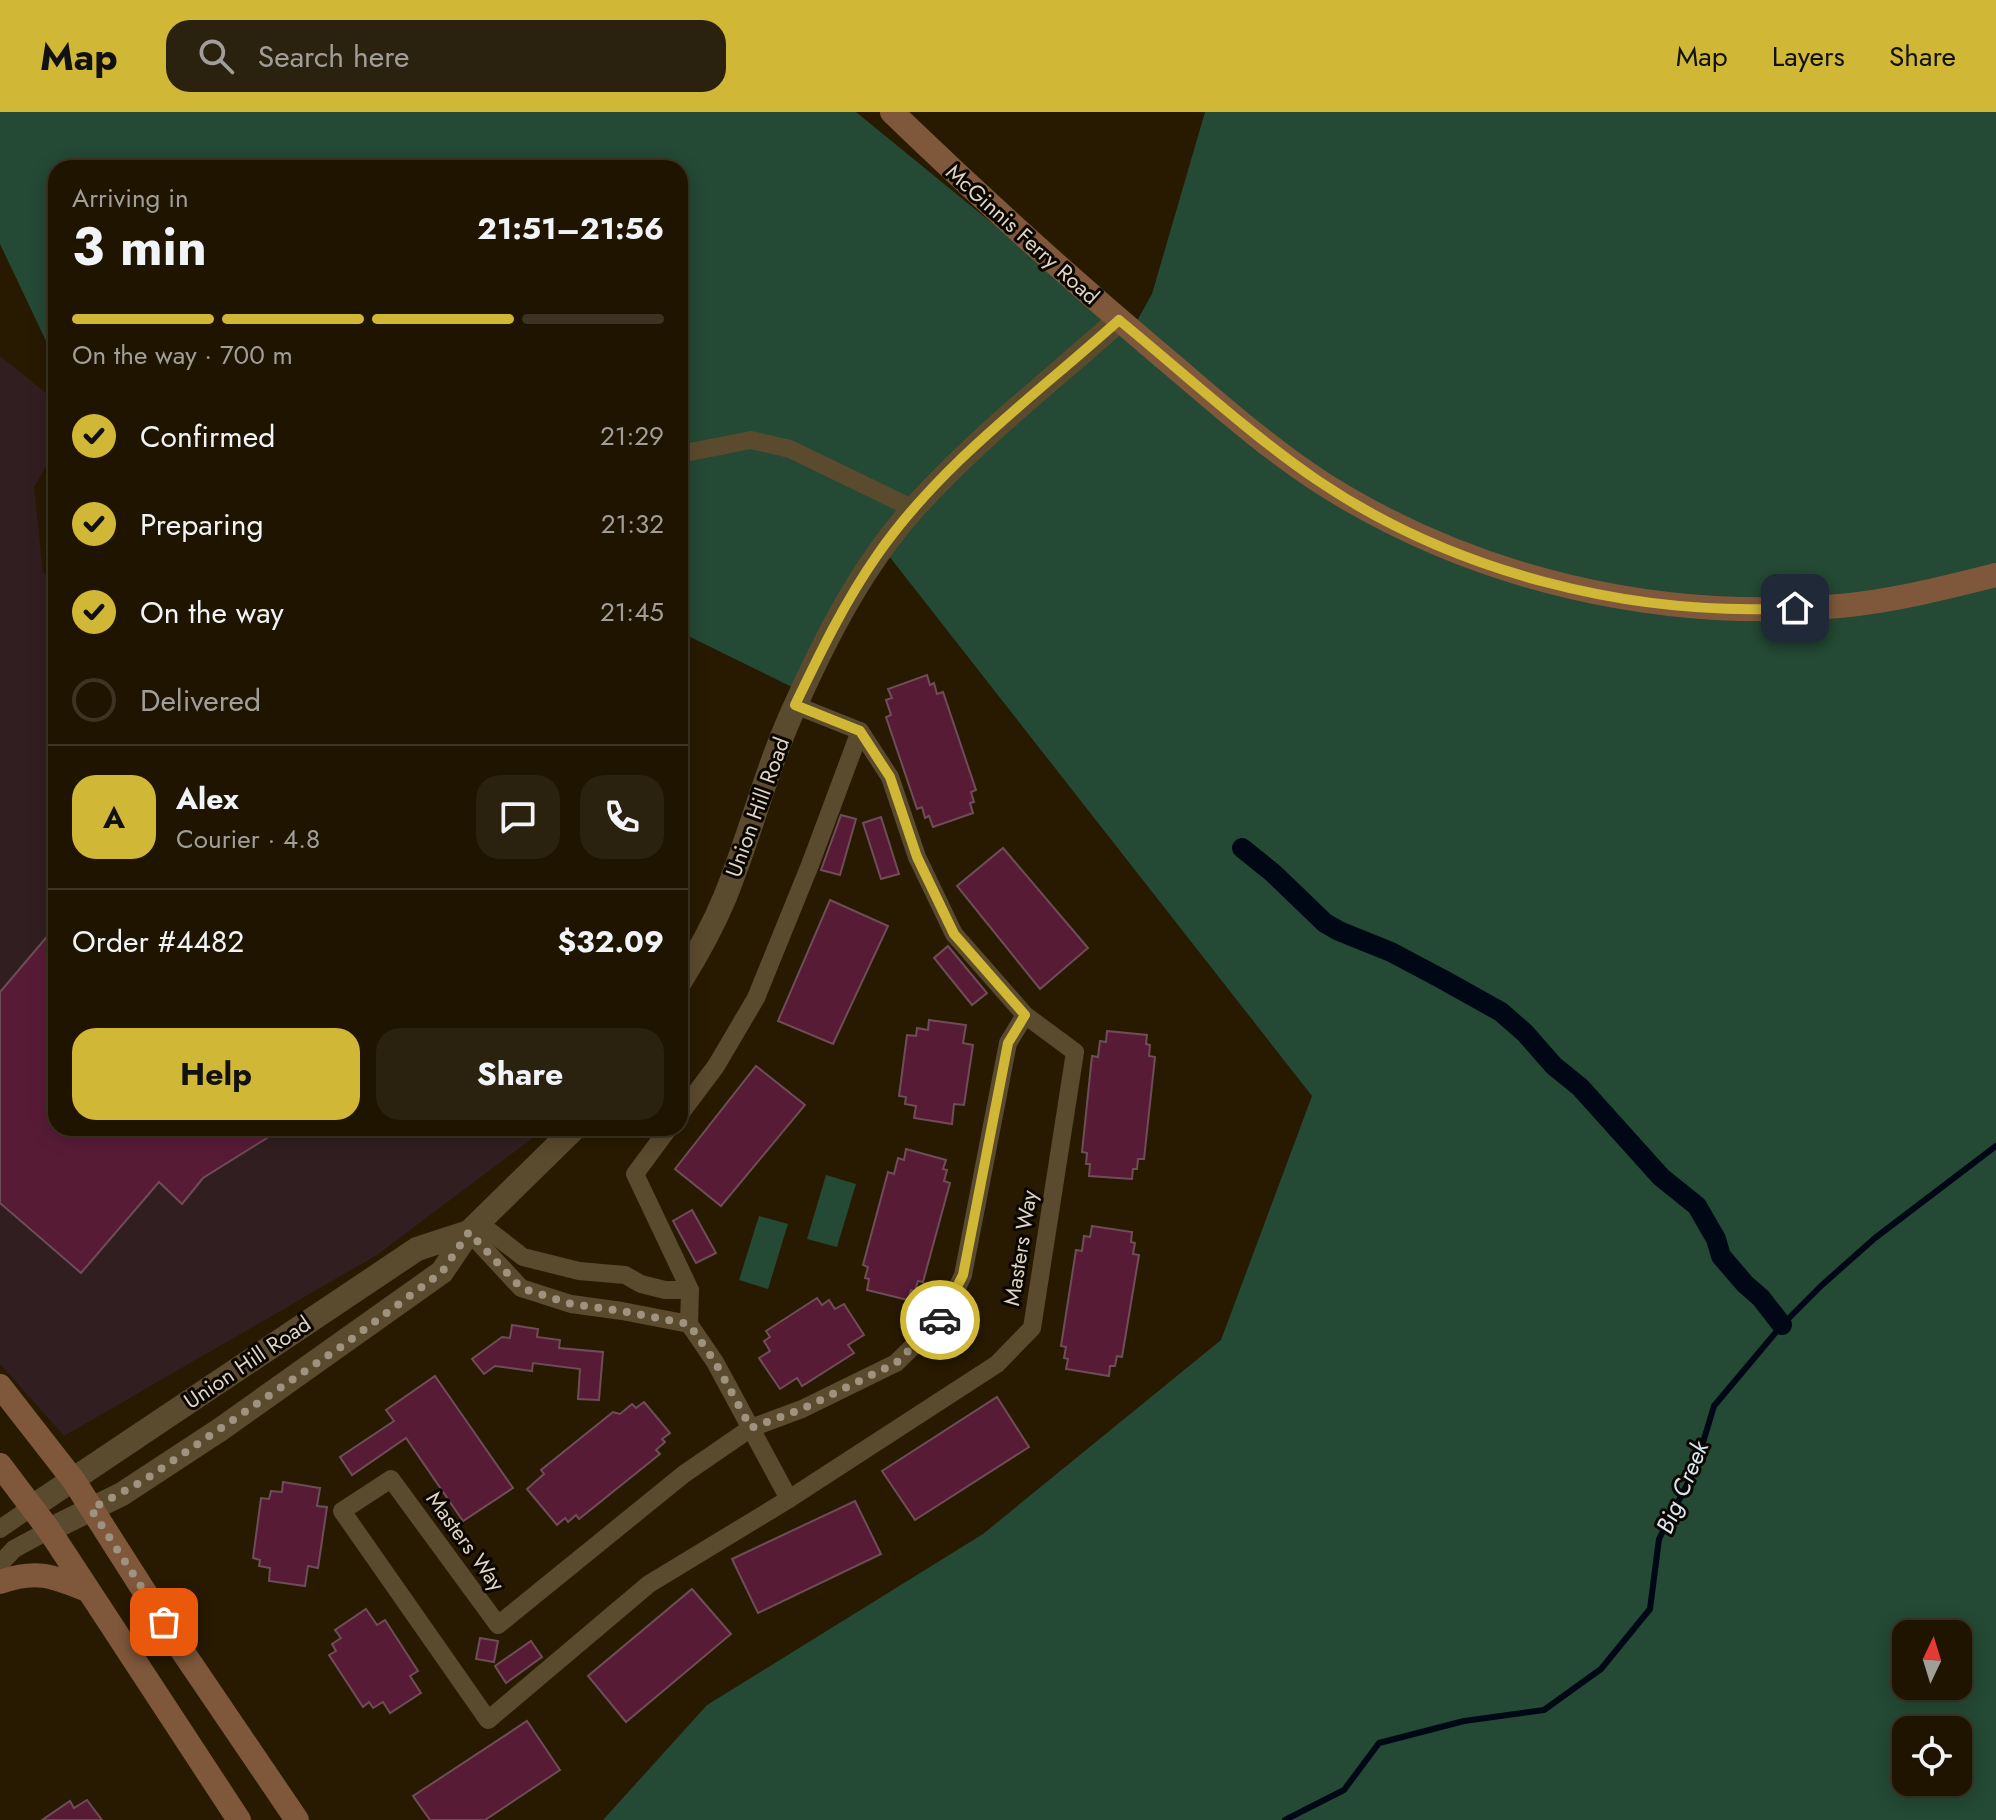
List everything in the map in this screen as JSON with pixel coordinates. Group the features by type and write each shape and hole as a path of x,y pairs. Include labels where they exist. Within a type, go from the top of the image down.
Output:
{"main road":[{"name":"McGinnis Ferry Road","path":"892,112 953,172 1119,320 1269,446 1320,482 1429,541 1507,571 1593,592 1705,608 1840,606 1913,595 1996,575"},
{"path":"0,1386 74,1481 297,1820"},
{"path":"0,1465 49,1530 239,1820"},
{"path":"0,1582 21,1575 45,1575 87,1590"}],"street":[{"name":"Union Hill Road","path":"688,967 725,898 795,705 854,591 877,555 914,509 999,423 1119,320"},
{"path":"688,452 751,440 790,449 914,509"},
{"path":"688,1103 716,1066 756,998 860,731 795,705"},
{"name":"Masters Way","path":"860,731 890,777 917,857 954,934 1025,1015 1075,1052 1032,1328 997,1364 789,1499 649,1584 488,1720 342,1511 391,1479 498,1625 684,1474 751,1428 802,1409 896,1363 944,1316 963,1275 1008,1043 1025,1015"},
{"name":"Union Hill Road","path":"49,1530 143,1481 442,1272 474,1228 567,1136"},
{"path":"663,1136 635,1174 690,1290 689,1324 715,1362 789,1499"},
{"name":"Union Hill Road","path":"32,1507 417,1249 474,1228"},
{"path":"474,1228 521,1288 571,1304 689,1324"},
{"path":"474,1228 523,1257 579,1271 625,1275 641,1284 665,1290 690,1290"},
{"path":"521,1288 523,1257"},
{"path":"321,1312 346,1342"},
{"path":"0,1529 32,1507"},
{"path":"0,1564 14,1549 49,1530"}],"shaded area":[{"path":"0,356 48,395 48,463 34,487 43,572 48,575 48,1136 535,1136 377,1255 64,1436 0,1364"}],"green space":[{"path":"0,112 856,112 1129,335 1152,294 1205,112 1996,112 1996,1820 603,1820 707,1705 983,1534 1221,1340 1312,1096 885,551 806,694 688,636 688,160 48,160 48,345 0,244"},
{"path":"826,1175 856,1184 837,1247 807,1239"},
{"path":"759,1216 788,1224 768,1289 739,1280"}],"building":[{"path":"927,675 930,685 934,683 937,694 943,692 976,790 971,792 973,813 933,827 929,816 925,818 922,807 917,809 886,717 891,715 886,700 892,698 888,689"},
{"path":"841,815 856,819 840,875 821,870"},
{"path":"881,817 899,874 881,879 863,823"},
{"path":"1003,848 1088,948 1040,989 957,886"},
{"path":"830,900 888,926 833,1044 778,1021"},
{"path":"48,935 48,1136 270,1136 203,1178 182,1204 159,1182 81,1273 0,1203 0,992"},
{"path":"948,946 987,993 972,1005 934,958"},
{"path":"929,1020 966,1025 963,1043 973,1045 964,1105 954,1104 952,1124 914,1118 916,1106 905,1104 906,1097 899,1096 907,1035 916,1036 917,1028 928,1030"},
{"path":"1107,1031 1147,1035 1149,1056 1155,1057 1144,1159 1138,1159 1132,1179 1089,1176 1087,1153 1082,1152 1092,1056 1098,1057 1100,1041 1106,1042"},
{"path":"756,1066 805,1105 721,1206 675,1169"},
{"path":"906,1149 946,1160 944,1181 950,1183 923,1282 918,1281 908,1300 867,1290 869,1279 865,1278 868,1267 863,1265 888,1172 894,1174 898,1158 904,1160"},
{"path":"692,1210 716,1253 696,1263 673,1221"},
{"path":"1092,1226 1132,1232 1131,1242 1135,1243 1133,1254 1139,1255 1122,1357 1117,1356 1115,1366 1110,1366 1109,1376 1066,1369 1066,1347 1061,1346 1076,1250 1082,1251 1084,1236 1090,1237"},
{"path":"817,1298 822,1305 829,1300 835,1309 844,1304 864,1335 848,1345 854,1353 802,1386 797,1378 780,1389 759,1358 770,1351 764,1341 770,1337 766,1331"},
{"path":"512,1325 538,1329 537,1337 560,1340 559,1348 603,1352 599,1400 578,1399 580,1369 533,1363 532,1371 495,1366 484,1374 472,1359 502,1337 510,1338"},
{"path":"435,1376 513,1488 463,1521 406,1438 352,1475 340,1457 394,1421 386,1410"},
{"path":"997,1397 1029,1447 915,1520 882,1471"},
{"path":"644,1402 670,1433 656,1450 660,1454 579,1519 576,1515 568,1522 565,1518 557,1525 527,1489 544,1474 541,1470 613,1412 620,1414 632,1404 636,1408"},
{"path":"283,1482 320,1488 317,1506 327,1507 318,1568 308,1566 305,1586 269,1581 270,1568 259,1566 260,1560 253,1558 261,1498 269,1499 271,1491 282,1492"},
{"path":"855,1501 881,1554 758,1613 732,1559"},
{"path":"692,1589 731,1634 626,1722 588,1676"},
{"path":"366,1609 377,1625 385,1620 418,1671 410,1676 421,1693 390,1713 383,1702 373,1708 369,1702 363,1707 329,1655 336,1651 332,1644 341,1638 335,1630"},
{"path":"480,1638 498,1641 494,1662 476,1659"},
{"path":"531,1641 542,1657 506,1683 495,1666"},
{"path":"527,1721 560,1770 485,1820 430,1820 413,1796"},
{"path":"87,1800 102,1820 42,1820 70,1801 74,1808"}],"waterway":[{"path":"1242,848 1325,923 1442,979 1501,1012 1525,1033 1554,1066 1580,1087 1661,1177 1697,1206 1716,1239 1721,1256 1782,1325"},
{"name":"Big Creek","path":"1285,1820 1344,1790 1379,1743 1464,1721 1544,1710 1601,1669 1650,1609 1659,1539 1695,1469 1714,1406 1782,1325 1822,1285 1875,1238 1996,1146"}],"way so far":[{"path":"164,1622 91,1509 143,1481 342,1346 442,1272 469,1232 521,1288 571,1304 689,1324 715,1362 751,1428 802,1409 896,1363 940,1320"}],"route":[{"path":"940,1320 963,1275 1008,1043 1025,1015 954,934 917,857 890,777 860,731 795,705 854,591 890,537 999,423 1119,320 1269,446 1320,482 1429,541 1507,571 1641,601 1705,608 1795,608"}]}
